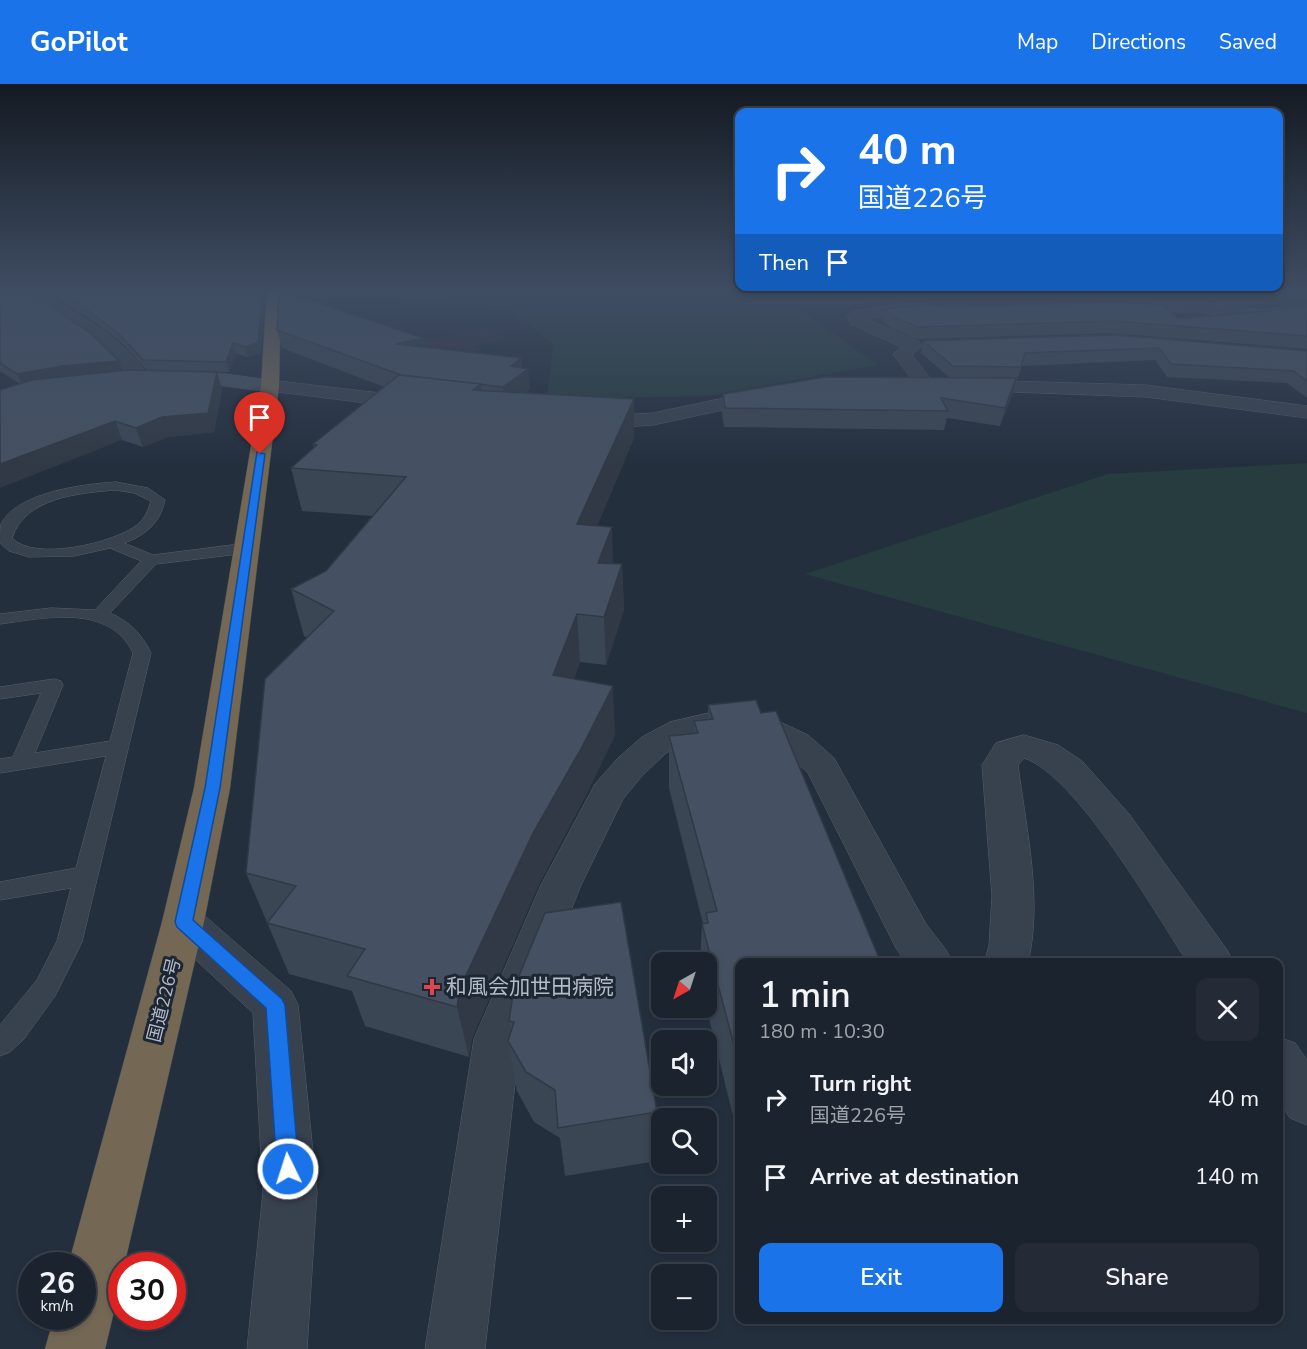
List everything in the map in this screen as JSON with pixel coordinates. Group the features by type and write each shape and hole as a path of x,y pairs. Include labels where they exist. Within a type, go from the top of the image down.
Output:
{"highway":[{"name":"国道226号","path":"75,1349 183,922 212,788 270,386 272,349"}],"street":[{"path":"112,349 131,365 140,377"},
{"path":"911,349 902,354 927,386"},
{"path":"116,379 140,377 225,380 435,406"},
{"path":"904,386 1146,391 1307,412"},
{"path":"573,422 630,422 653,419 790,392"},
{"path":"455,1349 497,1039 561,885 608,793 630,766 654,745 682,730 713,723 748,725 766,729 796,743 822,766 911,936 927,958"},
{"path":"1008,958 1011,951 1011,902 1000,765 1008,751 1024,746 1046,753 1070,770 1116,824 1209,958"},
{"path":"183,922 275,1005 290,1192 277,1349"},
{"path":"1283,1066 1307,1101"}],"lane":[{"path":"110,543 134,533 151,522 158,510 158,500 149,493 134,488 94,488 71,492 28,507 13,518 5,528 4,538 12,548 38,553 83,551 110,543 151,560 247,548"},
{"path":"99,615 151,560"},
{"path":"0,619 48,612 99,615 112,619 131,633 142,653 69,942 46,988 14,1030 0,1043"},
{"path":"0,693 54,685 6,767"},
{"path":"6,767 117,747"},
{"path":"0,891 85,876"}],"shaded area":[{"path":"465,349 480,350 471,352"}],"green space":[{"path":"553,349 855,349 878,365 707,396 547,399"},
{"path":"1307,463 1307,713 805,574 1108,474"}],"building":[{"path":"0,349 107,349 119,361 62,366 17,374 0,363"},
{"path":"133,349 231,349 226,362 143,360"},
{"path":"329,349 441,349 521,358 511,366 528,369 503,387 401,375"},
{"path":"933,349 1131,349 1025,353 1021,367 953,366"},
{"path":"1160,349 1307,351 1307,381 1293,371 1171,364"},
{"path":"128,370 217,372 208,413 162,417 136,428 115,421 0,464 0,390 32,380"},
{"path":"399,375 481,384 473,390 634,399 577,524 612,527 598,563 622,564 604,617 577,614 553,675 613,686 582,747 533,833 460,988 457,1007 347,976 365,949 267,923 296,886 246,873 265,679 334,611 291,589 326,571 406,477 291,468 317,445 313,444"},
{"path":"825,377 1016,378 1005,408 941,398 948,411 725,408 723,394"},
{"path":"756,700 761,713 776,711 879,958 735,958 735,1049 717,981 717,952 709,952 702,924 708,923 706,913 717,911 669,736 698,733 694,721 713,719 708,705"},
{"path":"621,902 651,1077 651,1096 654,1096 656,1108 651,1108 651,1113 558,1128 555,1090 526,1072 508,1041 514,1022 509,1021 514,988 545,913"}],"place":[{"name":"和風会加世田病院","path":"432,987"}],"route":[{"path":"260,454 212,788 183,922 275,1005 288,1169"}]}
